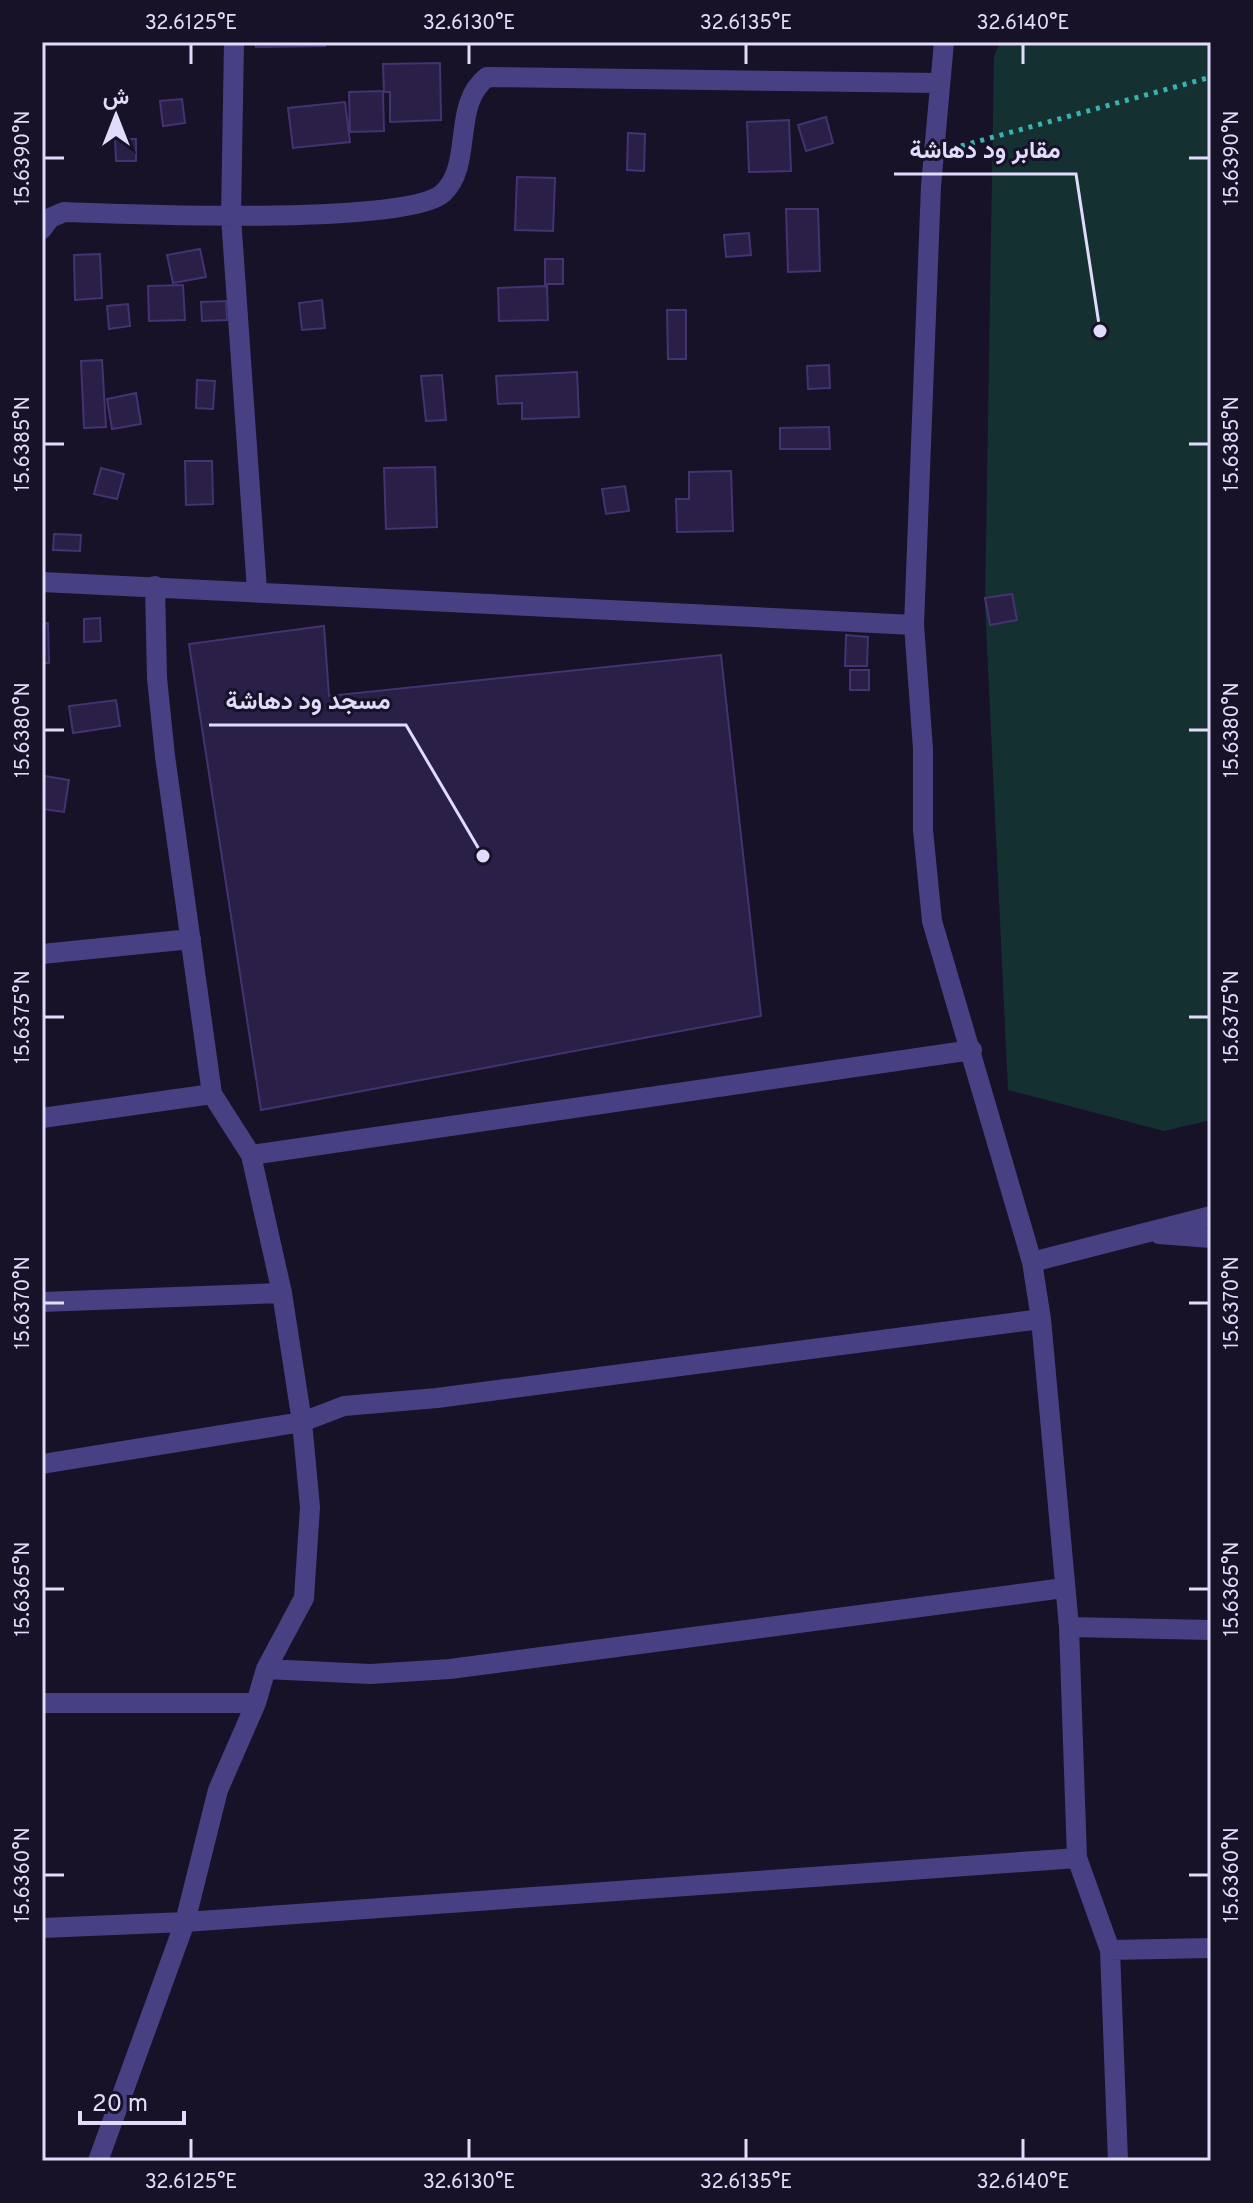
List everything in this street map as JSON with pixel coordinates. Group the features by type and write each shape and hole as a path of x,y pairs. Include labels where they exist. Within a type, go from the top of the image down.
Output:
{"street":[{"path":"234,42 231,217 257,590"},
{"path":"944,42 933,154 914,625 923,749 923,830 932,921 1032,1262 1041,1319 1069,1627 1077,1858 1110,1950 1118,2161"},
{"path":"42,229 50,218 64,212 231,217 339,213 422,203 441,196 453,182 469,102 476,86 487,77 939,83"},
{"path":"42,582 257,590 914,625"},
{"path":"98,2161 185,1922 218,1790 256,1703 266,1669 304,1598 310,1507 302,1422 282,1293 251,1155 212,1094 163,740 157,678 155,586"},
{"path":"42,954 191,939"},
{"path":"251,1155 972,1050"},
{"path":"42,1118 212,1094"},
{"path":"1032,1262 1138,1232 1211,1216"},
{"path":"1138,1232 1211,1238"},
{"path":"42,1302 282,1293"},
{"path":"42,1464 302,1422 344,1406 437,1398 1041,1319"},
{"path":"266,1669 370,1674 450,1669 1064,1588"},
{"path":"1069,1627 1211,1630"},
{"path":"42,1703 256,1703"},
{"path":"42,1928 185,1922 1077,1858"},
{"path":"1110,1950 1211,1948"}],"path":[{"path":"933,154 1211,77"}],"green space":[{"path":"1000,42 1211,42 1211,1120 1164,1131 1008,1090 985,605 994,56"}],"building":[{"path":"255,42 325,42 325,46 256,47"},
{"path":"440,63 441,120 390,122 390,92 384,92 383,64"},
{"path":"383,91 384,131 350,132 349,92"},
{"path":"182,99 185,123 163,126 160,101"},
{"path":"345,102 350,142 293,148 288,108"},
{"path":"826,117 833,143 806,151 798,125"},
{"path":"789,120 791,171 749,172 747,122"},
{"path":"628,133 645,134 644,171 627,170"},
{"path":"115,139 136,139 136,161 116,161"},
{"path":"517,177 555,178 553,231 515,230"},
{"path":"786,209 818,209 820,271 788,272"},
{"path":"749,233 751,255 726,257 724,235"},
{"path":"200,249 206,277 173,283 167,255"},
{"path":"100,254 102,298 75,300 74,255"},
{"path":"545,259 563,259 563,284 545,284"},
{"path":"183,285 185,320 149,321 148,286"},
{"path":"547,286 548,320 499,321 498,288"},
{"path":"322,300 325,328 302,330 299,303"},
{"path":"226,301 227,320 202,321 201,302"},
{"path":"128,304 130,326 109,329 107,306"},
{"path":"667,310 686,310 686,359 668,359"},
{"path":"102,360 106,427 84,428 81,361"},
{"path":"829,365 830,388 808,389 807,366"},
{"path":"577,372 579,417 522,419 522,403 498,404 496,376"},
{"path":"442,375 446,420 426,421 421,376"},
{"path":"197,380 215,381 213,409 196,408"},
{"path":"136,393 141,424 112,429 107,399"},
{"path":"829,427 830,449 780,449 780,428"},
{"path":"185,461 212,461 213,504 186,505"},
{"path":"435,467 437,527 386,529 384,468"},
{"path":"101,468 124,474 117,499 94,494"},
{"path":"731,471 733,531 677,532 676,499 689,499 689,472"},
{"path":"625,486 629,511 606,514 602,489"},
{"path":"54,534 81,535 80,551 53,550"},
{"path":"1012,594 1017,620 990,625 985,598"},
{"path":"100,618 101,641 84,642 84,619"},
{"path":"48,623 49,663 42,663 42,624"},
{"path":"324,626 329,696 721,655 761,1016 261,1110 189,644"},
{"path":"846,635 868,637 867,666 845,666"},
{"path":"850,670 869,670 869,690 850,690"},
{"path":"116,700 120,726 73,733 69,706"},
{"path":"45,776 69,780 64,812 42,809"}],"place":[{"name":"مقابر ود دهاشة","path":"1100,331"},
{"name":"مسجد ود دهاشة","path":"483,856"}]}
